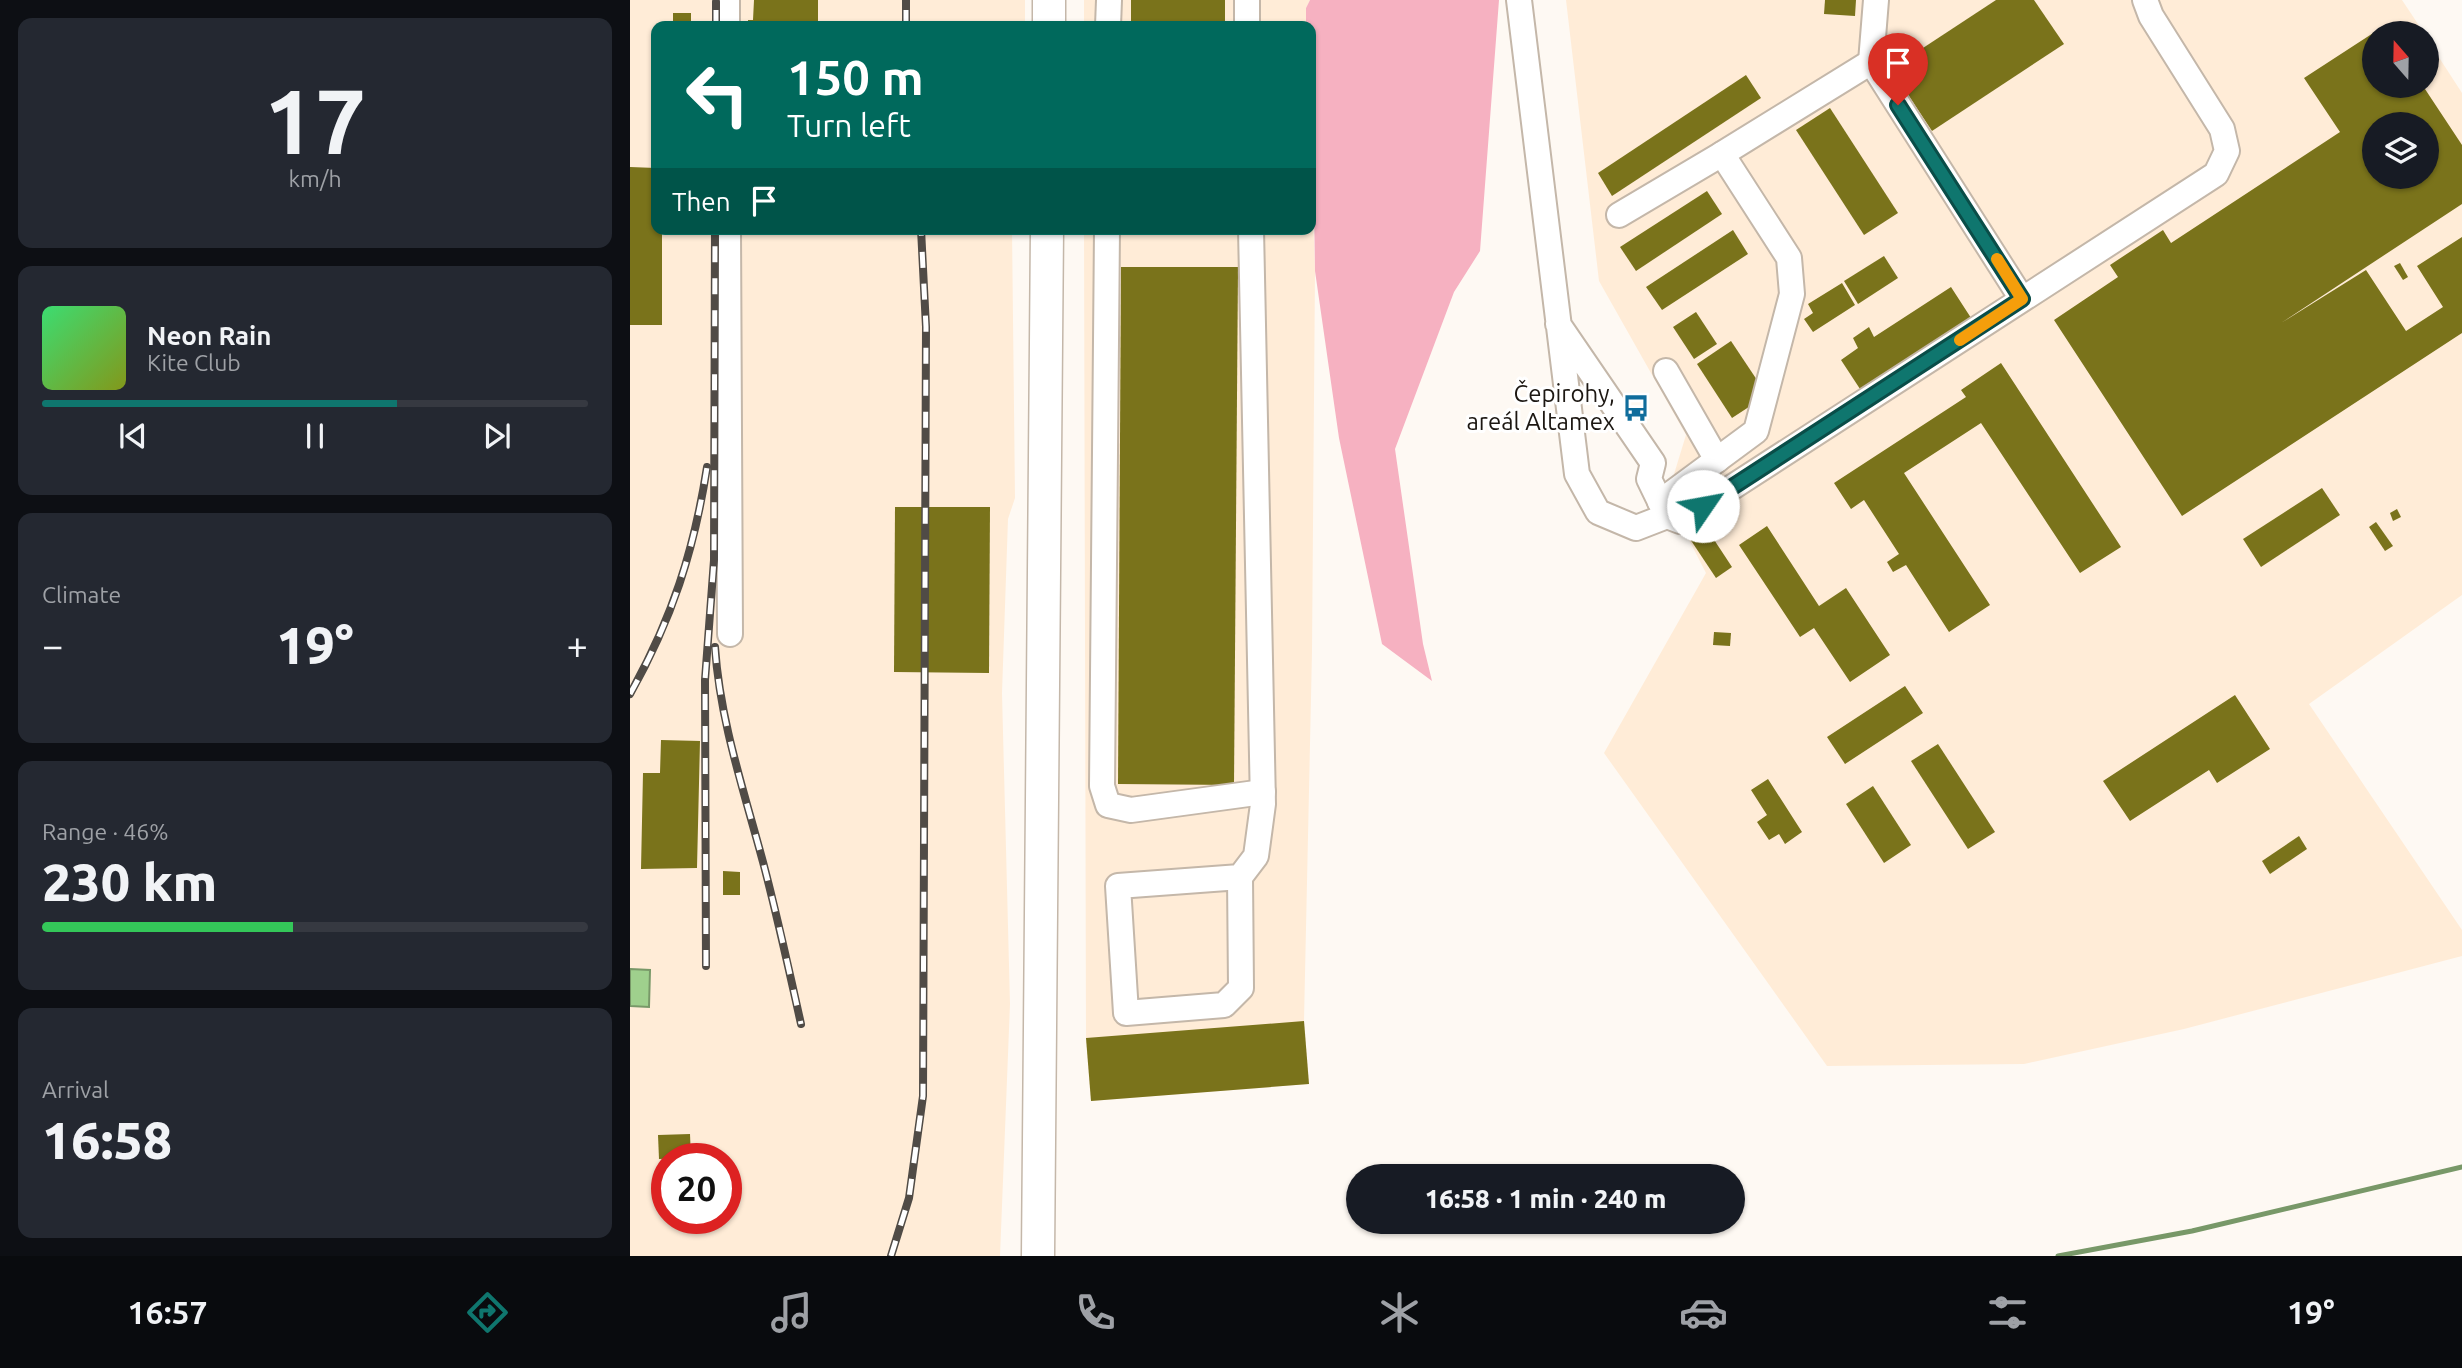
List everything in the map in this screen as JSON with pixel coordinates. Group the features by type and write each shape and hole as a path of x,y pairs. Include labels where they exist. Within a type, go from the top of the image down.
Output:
{"main road":[{"path":"1049,0 1049,21"},
{"path":"1038,1256 1047,235"}],"lane":[{"path":"727,0 727,21"},
{"path":"1108,0 1108,21"},
{"path":"1247,0 1247,21"},
{"path":"1519,0 1577,474 1598,512 1636,528 1663,509 1717,460 1756,431 1792,294 1789,258 1722,154"},
{"path":"1876,0 1871,62 2022,299"},
{"path":"1558,324 1653,463 1650,479 1663,509 1680,521 2216,174 2227,151 2222,129 2151,16 2145,0"},
{"path":"1619,215 1871,62"},
{"path":"729,235 730,634"},
{"path":"1107,235 1102,786 1108,805 1132,810 1263,792"},
{"path":"1240,877 1118,886 1126,1013 1224,1005 1241,988 1240,877 1256,856 1263,792 1251,235"},
{"path":"1666,371 1717,460"}],"shaded area":[{"path":"630,0 1025,0 1025,21 651,21 651,235 1012,235 1015,498 1008,519 1002,693 1010,1004 1000,1256 630,1256"},
{"path":"1084,0 1310,0 1306,8 1306,21 1084,21"},
{"path":"1310,0 1499,0 1480,251 1454,292 1395,449 1423,644 1432,681 1382,644 1339,438 1315,271 1316,21 1306,21 1306,8"},
{"path":"1566,0 2402,0 2416,21 2362,21 2362,98 2440,98 2440,59 2462,93 2462,595 2309,704 2462,930 2462,956 2184,1029 2024,1064 1827,1066 1604,753 1706,573 1667,497 1686,435 1599,281"},
{"path":"1084,235 1314,235 1312,652 1304,1021 1309,1084 1091,1101 1086,1038"},
{"path":"630,969 650,970 649,1007 630,1006"}],"building":[{"path":"754,0 818,0 818,21 748,21 753,20"},
{"path":"1131,0 1225,0 1225,21 1131,21"},
{"path":"1825,0 1856,0 1855,16 1824,14"},
{"path":"1996,0 2034,0 2064,44 1932,131 1891,69"},
{"path":"673,13 691,13 691,21 673,21"},
{"path":"2362,40 2362,98 2431,98 2462,145 2462,204 2281,323 2366,270 2406,331 2443,307 2417,266 2462,237 2462,333 2182,516 2054,320 2118,277 2110,265 2163,230 2171,243 2340,132 2304,78"},
{"path":"1746,75 1761,98 1612,196 1598,173"},
{"path":"1830,108 1898,213 1864,235 1796,130"},
{"path":"630,167 651,168 651,235 662,235 662,325 630,325"},
{"path":"1707,191 1722,214 1636,271 1620,247"},
{"path":"1733,230 1748,254 1662,310 1646,287"},
{"path":"1884,256 1898,278 1858,304 1844,281"},
{"path":"2400,263 2408,277 2403,280 2394,266"},
{"path":"1121,267 1238,267 1234,785 1118,784"},
{"path":"1842,283 1855,305 1813,332 1804,319 1813,313 1808,304"},
{"path":"1951,287 1973,321 1862,392 1841,360 1858,348 1853,338 1869,327 1874,337"},
{"path":"1696,312 1717,344 1694,359 1673,327"},
{"path":"1731,341 1761,386 1758,401 1732,418 1697,364"},
{"path":"2001,363 2121,547 2080,573 1981,423 1904,473 1990,605 1949,632 1906,565 1893,572 1887,562 1899,554 1864,500 1851,509 1834,483 1966,397 1961,390"},
{"path":"2322,488 2340,515 2261,567 2243,539"},
{"path":"895,507 990,507 989,673 894,672"},
{"path":"2397,509 2401,517 2393,521 2390,513"},
{"path":"2376,522 2393,546 2385,551 2369,527"},
{"path":"1767,526 1819,606 1846,588 1890,655 1850,682 1814,628 1800,637 1739,545"},
{"path":"1707,529 1732,567 1716,578 1690,539"},
{"path":"1714,632 1731,633 1730,646 1713,645"},
{"path":"1905,686 1923,713 1845,764 1827,737"},
{"path":"2235,695 2270,749 2217,783 2209,770 2130,821 2103,781"},
{"path":"661,740 700,741 697,868 641,869 643,773 660,773"},
{"path":"1938,744 1995,832 1968,849 1911,761"},
{"path":"1768,779 1802,832 1785,844 1779,834 1769,840 1757,822 1767,815 1751,790"},
{"path":"1873,786 1911,845 1884,863 1846,804"},
{"path":"2299,836 2307,849 2270,874 2262,861"},
{"path":"723,871 740,872 740,895 723,895"},
{"path":"1304,1021 1309,1084 1091,1101 1086,1038"},
{"path":"690,1134 690,1143 658,1143 658,1135"}],"waterway":[{"path":"2058,1256 2192,1231 2462,1167"}],"railway":[{"path":"906,0 906,21"},
{"path":"716,2 716,21"},
{"path":"706,966 705,680 714,560 715,235"},
{"path":"891,1256 909,1198 923,1096 926,327 921,235"},
{"path":"630,694 658,639 679,584 702,498 707,467"},
{"path":"715,647 727,729 768,882 801,1024"}],"slow traffic":[{"path":"1960,340 2022,299 1997,259"}],"place":[{"name":"Čepirohy, areál Altamex","path":"1636,408"}],"route":[{"path":"1703,506 2022,299 1898,105"}]}
